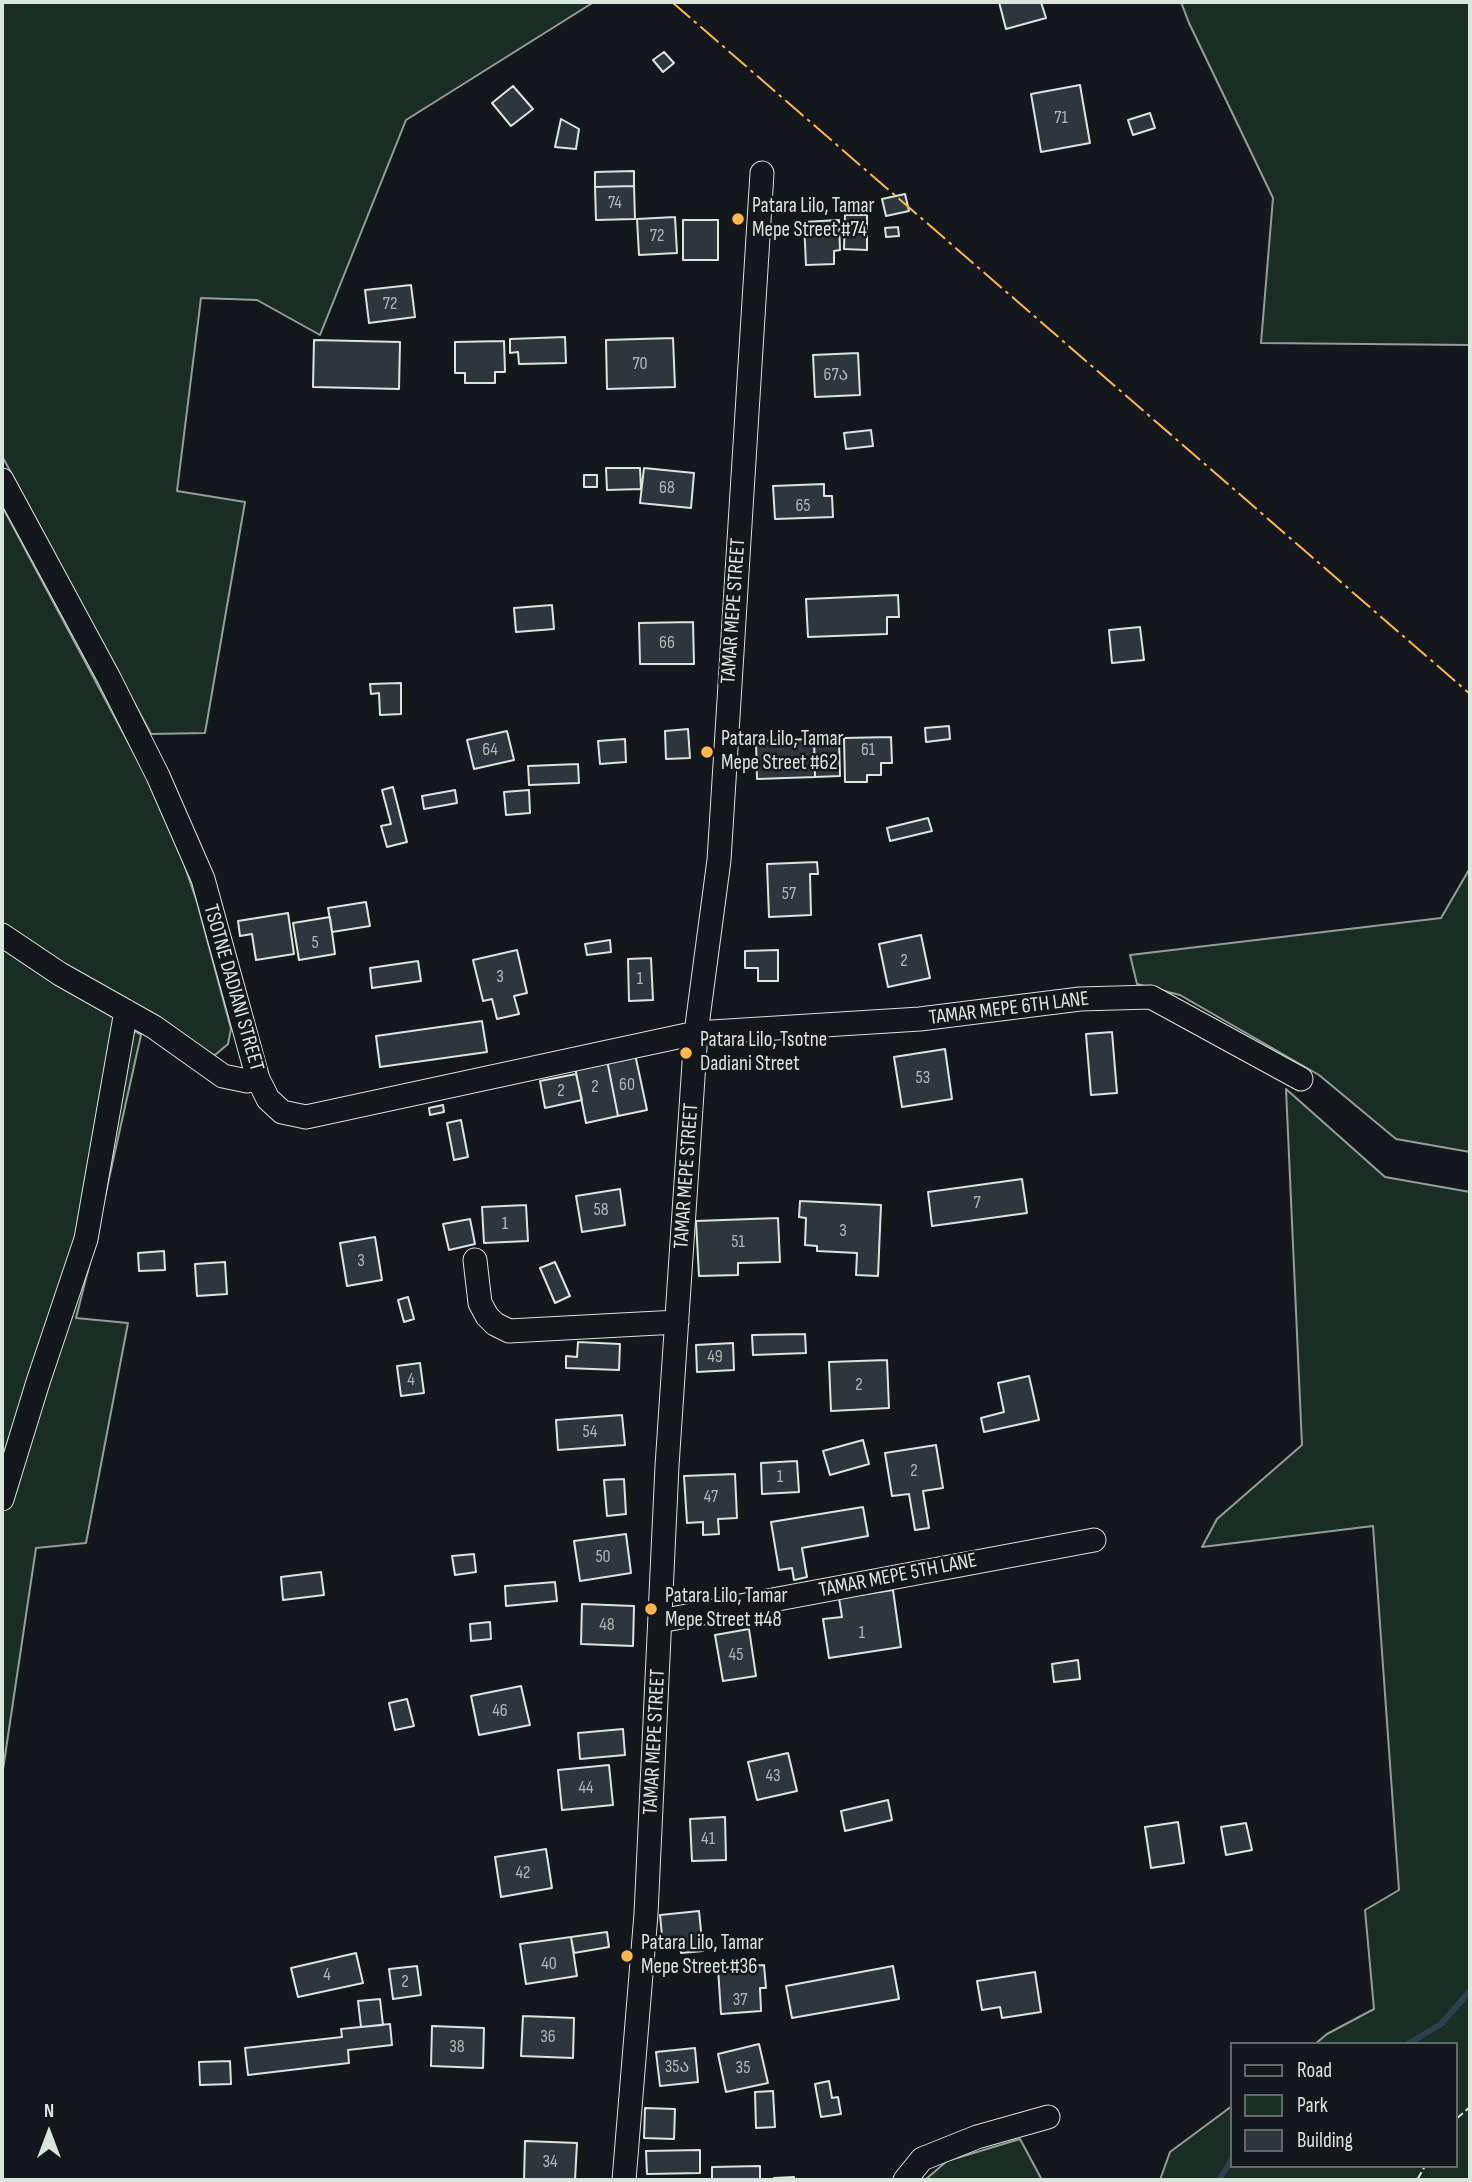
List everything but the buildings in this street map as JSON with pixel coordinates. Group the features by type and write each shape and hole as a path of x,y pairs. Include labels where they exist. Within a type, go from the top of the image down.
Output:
{"street":[{"name":"TAMAR MEPE STREET","path":"624,2180 646,1913 660,1621 696,1033 719,860 762,173"},
{"name":"TSOTNE DADIANI STREET","path":"2,480 158,776 202,879 258,1079 268,1099 282,1111 306,1117 696,1033"},
{"path":"2,935 60,974 154,1027 223,1076 247,1081 258,1079"},
{"name":"TAMAR MEPE 6TH LANE","path":"696,1033 920,1020 1080,999 1151,997 1301,1079"},
{"path":"3,1489 86,1239 125,1011"},
{"path":"475,1260 480,1303 486,1316 509,1331 677,1322"},
{"name":"TAMAR MEPE 5TH LANE","path":"660,1621 1094,1539"},
{"path":"905,2180 922,2159 978,2137 1048,2118"}],"green space":[{"path":"2,2 594,2 406,120 320,335 257,300 201,298 177,491 245,502 205,733 151,734 2,456"},
{"path":"1181,2 1470,2 1470,345 1261,343 1273,198"},
{"path":"2,506 168,817 197,902 231,1029 228,1044 215,1055 205,1053 2,928"},
{"path":"1470,868 1470,1152 1396,1139 1319,1075 1180,995 1137,984 1130,955 1441,918"},
{"path":"2,947 141,1035 76,1318 128,1323 86,1543 36,1548 2,1776"},
{"path":"1286,1089 1385,1177 1470,1192 1470,2180 1160,2180 1170,2152 1230,2107 1230,2168 1458,2168 1458,2042 1317,2042 1374,2009 1365,1910 1399,1890 1373,1526 1202,1547 1217,1519 1302,1445"},
{"path":"1020,2139 1042,2180 925,2180 947,2161"}],"waterway":[{"path":"1411,2042 1441,2024 1470,1991"},
{"path":"1219,2180 1230,2162"}],"fence":[{"path":"1458,2117 1470,2107"},
{"path":"1417,2180 1424,2168"}],"power":[{"path":"672,2 1470,694"}],"place":[{"name":"Patara Lilo, Tamar Mepe Street #74","path":"738,219"},
{"name":"Patara Lilo, Tamar Mepe Street #62","path":"707,752"},
{"name":"Patara Lilo, Tsotne Dadiani Street","path":"686,1053"},
{"name":"Patara Lilo, Tamar Mepe Street #48","path":"651,1609"},
{"name":"Patara Lilo, Tamar Mepe Street #36","path":"627,1956"}]}
